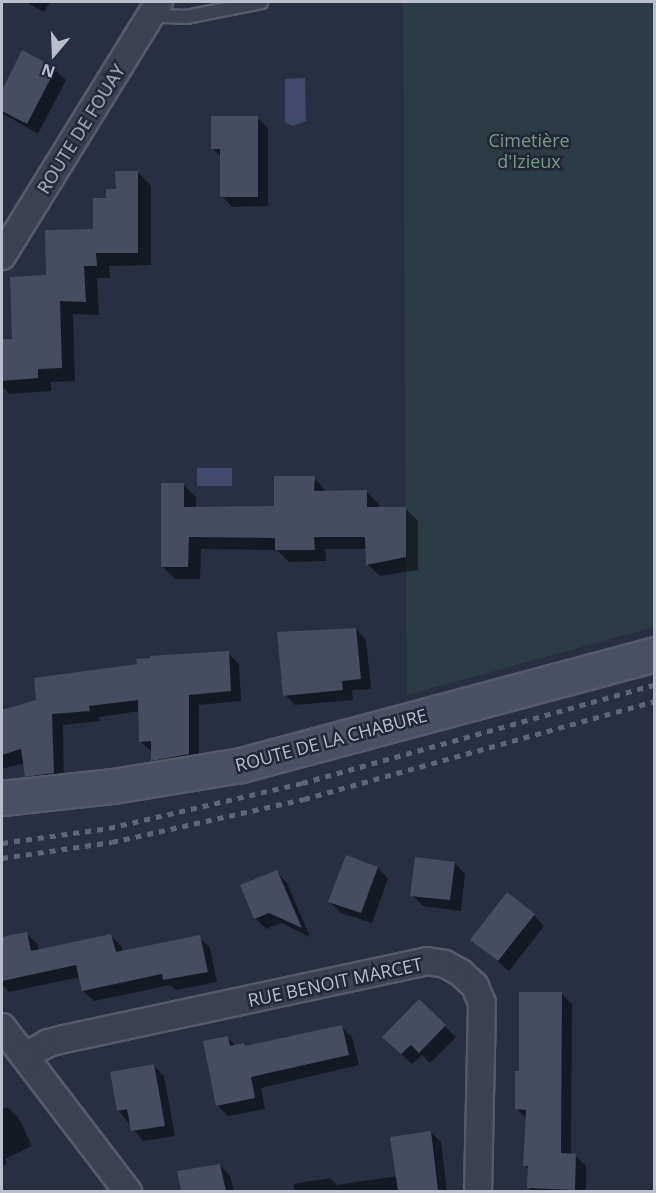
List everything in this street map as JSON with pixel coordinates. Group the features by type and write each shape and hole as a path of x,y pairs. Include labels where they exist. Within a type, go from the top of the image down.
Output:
{"main road":[{"name":"ROUTE DE LA CHABURE","path":"2,798 113,786 241,765 654,654"}],"street":[{"name":"ROUTE DE FOUAY","path":"2,256 156,6"},
{"name":"RUE BENOIT MARCET","path":"25,1056 48,1043 64,1039 428,961 445,964 462,973 475,986 482,1003 478,1191"},
{"path":"2,1026 128,1191"}],"lane":[{"path":"156,6 165,16 186,17 262,2"}],"green space":[{"name":"Cimetière d'Izieux","path":"403,2 654,2 654,627 407,695"}],"water":[{"path":"305,78 306,121 293,126 285,122 285,79"},
{"path":"197,468 232,468 232,486 197,486"}],"building":[{"path":"22,50 56,68 27,124 2,111 2,90"},
{"path":"211,116 258,116 258,197 220,197 220,149 211,149"},
{"path":"115,171 138,171 138,253 96,253 97,266 84,266 86,302 60,301 62,368 38,369 38,378 2,381 2,339 12,339 10,277 46,275 45,230 93,229 93,198 106,198 106,189 116,189"},
{"path":"274,476 315,476 314,491 367,490 367,507 406,507 406,557 366,565 365,537 314,537 315,550 275,550 275,538 189,537 188,567 161,567 161,483 184,483 184,507 274,506"},
{"path":"356,628 361,679 342,681 343,690 283,696 277,632"},
{"path":"229,651 231,691 189,695 189,754 151,761 151,741 139,742 138,700 89,706 90,711 52,714 54,773 25,777 21,749 2,755 2,710 36,700 34,678 137,664 136,659 150,658 150,656"},
{"path":"346,855 378,867 361,913 328,902"},
{"path":"415,857 455,862 450,900 410,896"},
{"path":"277,870 302,928 269,913 254,919 240,885"},
{"path":"507,892 535,914 498,961 470,940"},
{"path":"27,932 31,951 111,934 116,952 200,935 208,972 163,980 162,974 82,991 76,965 2,981 2,937"},
{"path":"519,992 562,992 561,1153 576,1154 575,1190 527,1188 528,1166 523,1166 526,1110 515,1109 515,1071 519,1071"},
{"path":"419,999 446,1025 419,1053 411,1045 401,1054 382,1037"},
{"path":"342,1025 349,1055 251,1077 255,1098 216,1106 203,1041 228,1036 230,1046 244,1043 245,1046"},
{"path":"154,1064 165,1126 131,1131 127,1109 117,1111 110,1072"},
{"path":"431,1131 438,1191 398,1191 390,1137"},
{"path":"220,1164 226,1191 181,1191 177,1171"}],"railway":[{"path":"2,843 109,828 302,783 654,685"},
{"path":"2,858 112,842 304,799 654,701"}]}
